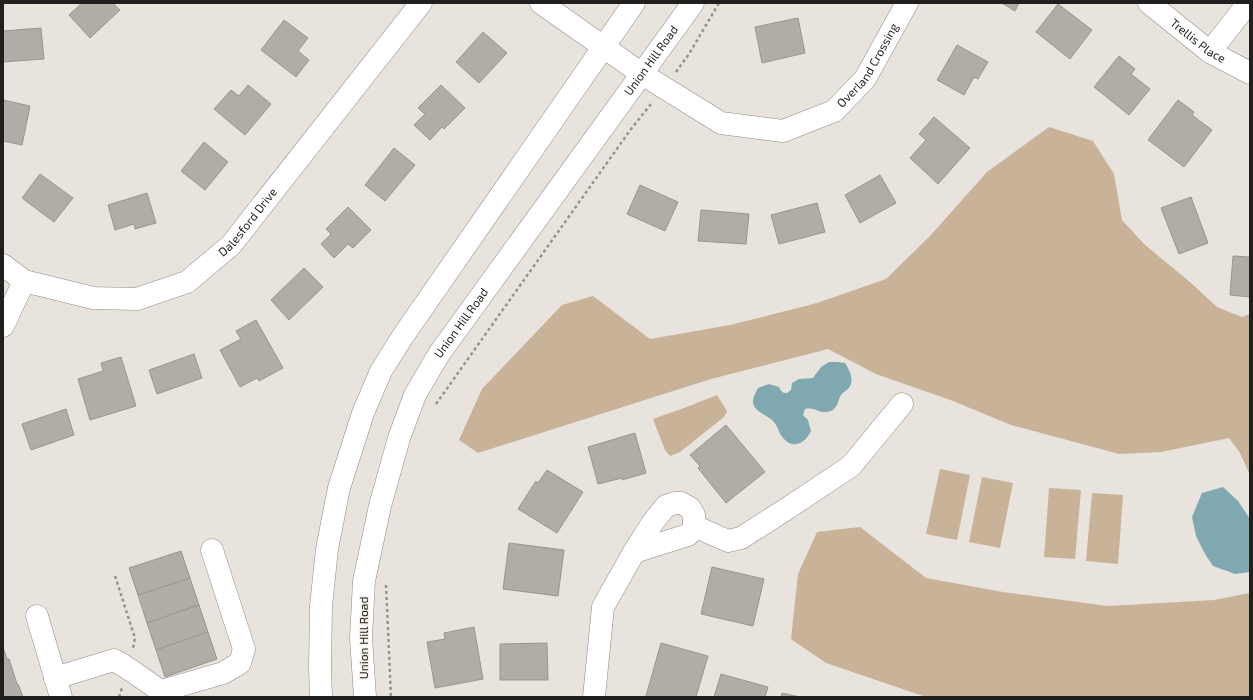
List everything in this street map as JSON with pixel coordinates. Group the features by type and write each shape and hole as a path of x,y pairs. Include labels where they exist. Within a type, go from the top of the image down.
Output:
{"street":[{"name":"Dalesford Drive","path":"3,265 24,281 93,298 137,299 187,282 231,245 421,3"},
{"name":"Overland Crossing","path":"541,3 642,74 721,123 784,131 834,111 865,79 907,3"},
{"path":"321,697 321,606 327,549 339,488 363,413 381,371 403,336 634,3"},
{"name":"Union Hill Road","path":"365,697 361,638 364,581 380,506 399,438 415,395 439,354 693,3"},
{"name":"Trellis Place","path":"1149,3 1210,52 1250,73"},
{"path":"1210,52 1248,3"},
{"path":"3,326 24,281"},
{"path":"694,526 728,541 741,538 850,466 902,404"},
{"path":"594,697 603,607 634,552 653,522 666,506 681,503 690,508 694,515 694,526 688,535 634,552"},
{"path":"37,616 58,687 114,660 161,691 183,691 223,673 240,663 244,649 212,550"}],"path":[{"path":"432,409 626,136 689,54 719,3"},
{"path":"115,576 135,638 119,697"},
{"path":"386,583 391,697"}],"shaded area":[{"path":"1049,127 1093,141 1114,174 1122,220 1144,244 1217,307 1242,317 1250,314 1250,475 1240,453 1229,438 1161,452 1119,454 1011,425 953,401 876,374 828,349 711,379 478,453 459,440 482,389 562,305 593,296 650,339 730,325 817,303 886,279 930,236 987,172"},
{"path":"717,395 727,411 724,417 680,452 670,456 665,450 653,419"},
{"path":"940,469 970,475 957,540 926,534"},
{"path":"982,477 1013,483 1000,548 969,542"},
{"path":"1049,488 1081,490 1075,559 1044,557"},
{"path":"1092,493 1123,495 1118,564 1086,561"},
{"path":"860,527 926,578 1003,592 1108,606 1214,600 1250,593 1250,697 926,697 826,663 791,639 798,574 817,532"}],"water":[{"path":"829,362 845,363 851,376 850,386 841,395 833,410 823,412 805,409 803,415 808,420 811,431 803,441 792,444 782,437 774,422 754,406 753,399 756,392 758,388 769,384 779,387 782,392 787,393 791,390 792,383 799,379 813,378 821,367"},
{"path":"1223,487 1238,501 1250,519 1250,572 1235,574 1213,566 1196,536 1192,517 1202,493"}],"building":[{"path":"82,3 113,3 120,10 90,38 69,15"},
{"path":"1002,3 1019,3 1015,11"},
{"path":"1058,4 1092,30 1070,59 1036,32"},
{"path":"798,18 805,53 762,63 755,27"},
{"path":"284,20 308,38 298,51 309,60 296,77 261,50"},
{"path":"41,28 44,59 3,62 3,31"},
{"path":"483,32 507,53 479,83 456,62"},
{"path":"957,45 988,62 978,79 974,77 964,95 937,80"},
{"path":"1119,56 1135,69 1131,74 1150,89 1129,115 1094,87"},
{"path":"248,85 271,104 245,135 214,109 231,90 239,96"},
{"path":"441,85 465,108 444,129 442,127 430,140 414,125 425,114 418,108"},
{"path":"3,100 30,106 22,145 3,141"},
{"path":"1178,100 1194,112 1192,115 1212,130 1184,167 1148,140"},
{"path":"934,117 970,148 938,184 910,158 926,140 919,134"},
{"path":"204,142 228,162 205,190 181,171"},
{"path":"394,148 415,165 385,201 365,185"},
{"path":"40,174 73,198 54,222 22,198"},
{"path":"880,175 896,203 860,223 845,195"},
{"path":"640,185 678,202 665,231 627,214"},
{"path":"147,193 156,223 135,229 134,224 115,230 108,205"},
{"path":"1191,197 1208,243 1179,254 1161,208"},
{"path":"817,203 825,232 779,244 771,215"},
{"path":"348,207 371,230 353,248 348,244 334,258 321,244 331,234 326,229"},
{"path":"701,210 749,214 746,244 698,241"},
{"path":"1233,256 1250,257 1250,297 1230,295"},
{"path":"304,268 323,287 289,320 271,300"},
{"path":"256,320 283,368 259,381 257,378 240,387 220,350 241,339 236,331"},
{"path":"194,354 202,378 157,394 149,370"},
{"path":"121,357 136,406 90,420 78,379 103,371 101,363"},
{"path":"66,409 74,435 31,450 22,424"},
{"path":"726,425 765,472 726,503 698,468 700,466 690,455"},
{"path":"635,433 646,473 622,480 622,478 598,484 588,447"},
{"path":"547,470 583,492 557,533 518,509 536,481 538,483"},
{"path":"509,543 564,550 558,596 503,589"},
{"path":"181,551 190,578 138,595 129,568"},
{"path":"712,567 764,579 753,626 701,614"},
{"path":"190,578 199,605 147,623 138,595"},
{"path":"199,605 208,632 156,650 147,623"},
{"path":"474,627 483,679 435,688 427,642 445,639 444,633"},
{"path":"208,632 217,659 165,677 156,650"},
{"path":"547,643 548,680 500,680 500,644"},
{"path":"661,643 708,656 696,697 646,696"},
{"path":"3,647 7,659 9,659 23,697 3,697"},
{"path":"721,674 768,687 765,697 714,697"},
{"path":"782,693 800,697 781,697"}]}
